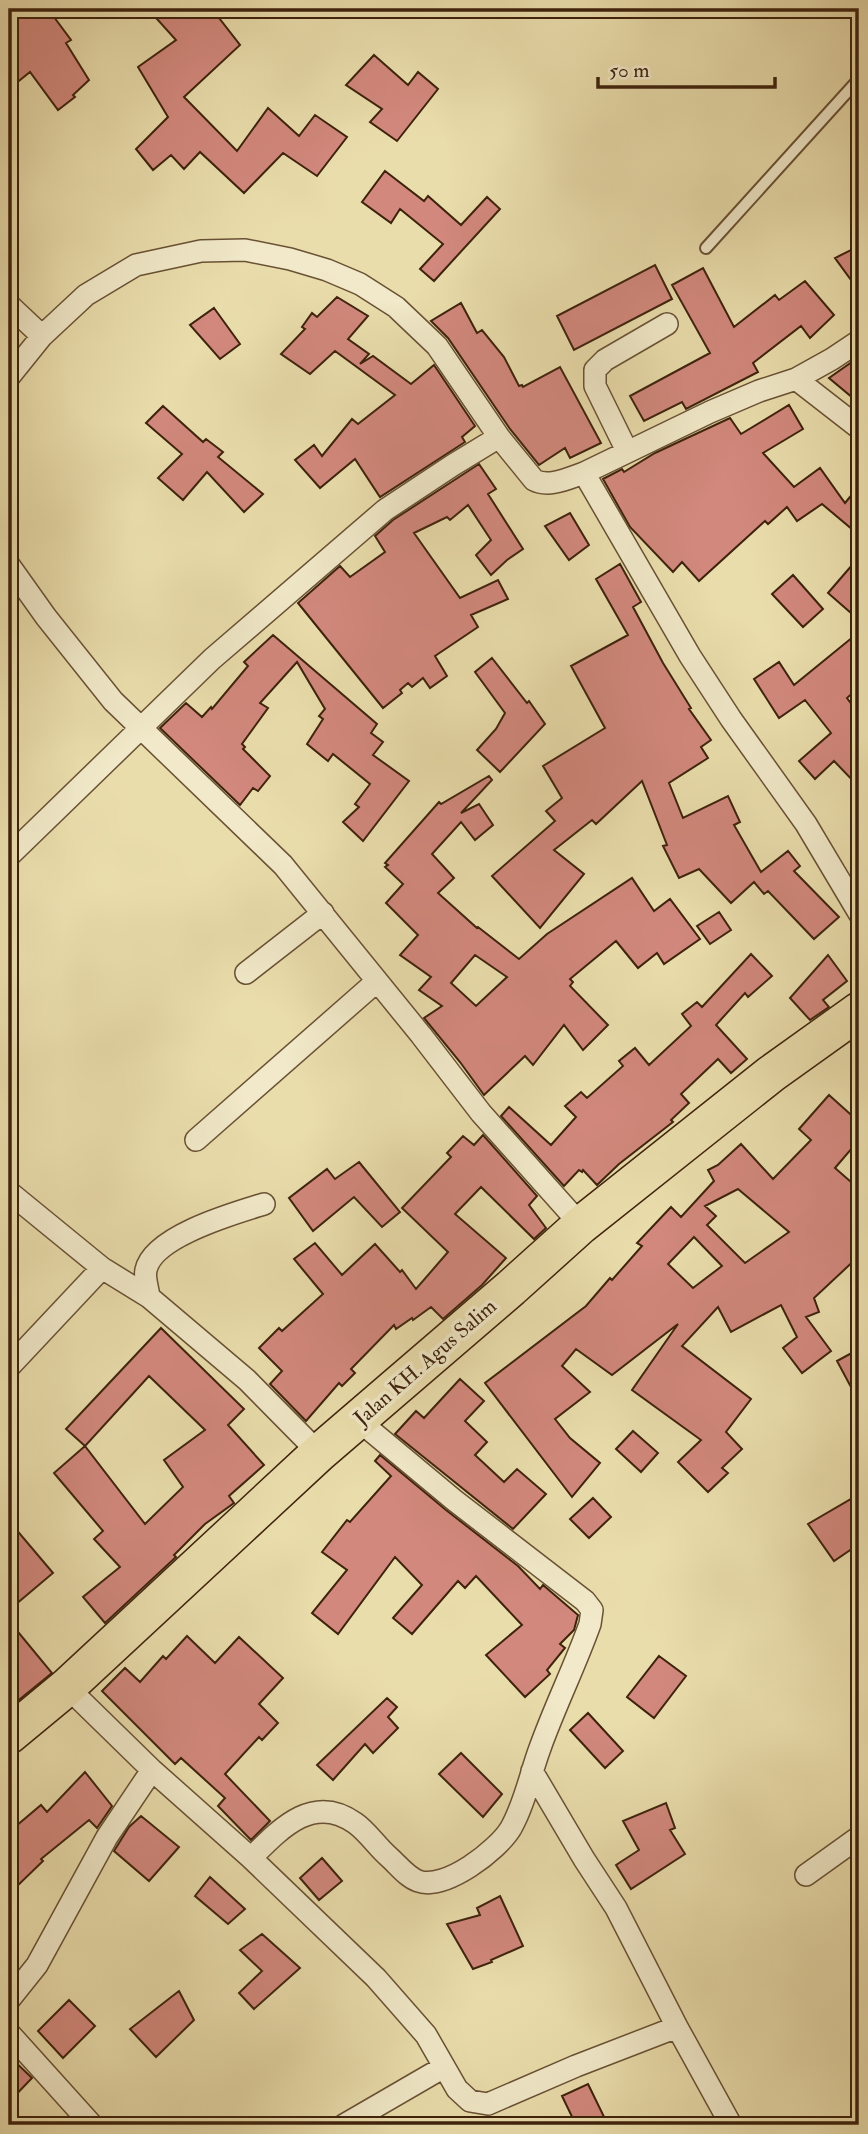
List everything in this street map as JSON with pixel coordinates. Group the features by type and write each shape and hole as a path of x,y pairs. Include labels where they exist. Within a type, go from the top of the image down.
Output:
{"highway":[{"name":"Jalan KH. Agus Salim","path":"9,1735 67,1687 319,1453 581,1225 771,1074 859,1011"}],"street":[{"path":"9,377 42,336 86,295 136,265 201,251 245,250 327,270 360,284 396,307 437,346 499,437 525,471 539,483 558,481 584,473 722,407 796,379 859,341"},
{"path":"9,305 42,336"},
{"path":"627,451 595,386 595,370 605,360 667,324"},
{"path":"796,379 859,428"},
{"path":"9,856 212,659 385,510 499,437"},
{"path":"584,473 690,656 806,824 859,914"},
{"path":"9,565 46,617 113,701 283,865 481,1113 581,1225"},
{"path":"246,973 323,914"},
{"path":"196,1140 376,982"},
{"path":"9,1192 102,1268 149,1297 247,1380 319,1453"},
{"path":"149,1297 146,1272 153,1256 165,1245 211,1221 264,1204"},
{"path":"9,1367 102,1268"},
{"path":"251,1858 289,1824 307,1813 329,1812 355,1823 410,1877 425,1882 447,1879 461,1872 498,1845 510,1831 526,1794 556,1704 583,1646 590,1624 592,1610 585,1601 454,1500 358,1420"},
{"path":"67,1687 152,1770 251,1858 376,1978 426,2035 457,2089 470,2101 488,2104 677,2026"},
{"path":"9,2000 37,1965 107,1837 152,1770"},
{"path":"532,1771 616,1908 731,2125"},
{"path":"806,1875 859,1837"},
{"path":"9,2033 92,2125"},
{"path":"344,2125 444,2067"}],"lane":[{"path":"706,248 859,79"}],"building":[{"path":"9,9 48,9 71,40 66,43 89,80 73,95 75,97 58,110 30,72 9,89"},
{"path":"148,9 212,9 240,45 184,97 237,151 268,108 299,136 315,115 347,137 317,176 283,153 244,193 200,152 184,169 171,155 153,170 136,149 168,117 138,67 176,40"},
{"path":"374,55 408,85 418,72 438,89 397,141 370,122 382,109 346,85"},
{"path":"385,171 424,201 428,196 461,225 487,197 500,209 434,281 420,269 443,244 400,209 391,223 362,202"},
{"path":"859,246 859,291 835,258"},
{"path":"655,265 672,299 574,350 557,316"},
{"path":"703,268 734,327 775,295 779,300 805,281 834,315 810,338 801,326 753,363 758,372 686,409 682,402 644,421 630,396 710,353 672,285"},
{"path":"337,297 368,316 348,339 369,354 360,364 373,356 411,384 434,365 475,426 462,437 465,442 380,497 355,459 320,488 295,460 314,445 322,456 352,419 358,424 395,395 335,351 310,374 281,354 305,329 302,327 312,313 317,317"},
{"path":"461,303 477,333 482,330 504,357 519,386 523,387 560,367 601,443 570,458 565,448 539,465 510,429 448,338 431,321"},
{"path":"214,308 240,344 220,359 190,325"},
{"path":"859,357 859,403 829,378"},
{"path":"789,405 803,429 763,453 794,487 820,468 845,503 859,486 859,535 822,504 797,521 787,507 768,524 765,521 699,581 682,562 673,572 630,527 603,479 622,469 624,472 655,453 730,418 741,434"},
{"path":"163,406 203,442 206,439 223,452 218,457 263,494 244,512 207,472 183,500 158,478 182,454 146,423"},
{"path":"479,464 496,489 488,494 523,549 491,575 476,555 491,540 468,505 450,520 447,517 414,533 460,598 498,580 508,599 471,615 478,627 435,656 447,676 430,688 423,678 412,687 408,683 400,690 402,693 383,708 298,603 340,566 350,577 385,552 375,536 393,520"},
{"path":"570,513 589,545 569,560 545,526"},
{"path":"859,557 859,620 828,593"},
{"path":"620,564 641,602 633,607 691,708 689,709 711,740 701,747 708,758 669,783 683,818 728,796 740,822 734,825 761,872 788,851 800,866 794,871 839,917 814,939 768,891 764,894 754,882 731,903 699,869 679,878 663,846 667,845 642,781 596,824 592,820 554,850 584,874 540,928 492,876 555,821 546,811 562,798 543,766 605,728 571,666 628,635 596,579"},
{"path":"793,575 823,609 803,627 772,594"},
{"path":"859,632 859,687 847,698 859,714 859,787 834,761 815,779 799,761 831,733 805,700 779,718 754,679 779,662 794,685"},
{"path":"273,635 377,724 371,733 383,742 373,755 409,781 363,841 343,822 359,807 355,804 370,784 333,754 328,761 307,744 323,719 319,716 325,709 297,662 260,703 268,708 242,744 245,747 243,749 270,776 258,791 253,788 240,805 160,728 186,703 202,717 211,707 212,709 248,666 244,662"},
{"path":"492,658 545,724 500,772 477,750 496,729 505,713 475,672"},
{"path":"489,776 492,780 461,813 479,804 493,825 475,840 461,822 432,854 454,878 438,893 477,928 519,959 547,934 632,878 654,911 670,899 700,939 664,964 657,953 638,968 616,941 570,979 573,982 570,986 608,1025 583,1050 564,1025 533,1065 525,1056 484,1095 424,1018 442,1006 419,990 431,977 400,955 418,935 386,903 403,884 385,867 388,865 385,863 439,802 441,804","holes":["475,955 507,977 476,1006 451,983"]},
{"path":"719,912 731,930 710,944 697,926"},
{"path":"751,954 772,976 748,997 745,993 716,1025 747,1059 731,1073 718,1059 681,1094 689,1103 671,1120 673,1122 619,1164 597,1185 583,1170 579,1170 564,1186 501,1116 509,1107 551,1145 576,1117 565,1106 581,1092 587,1098 623,1066 619,1061 635,1048 649,1065 691,1026 682,1014 697,1002 702,1007"},
{"path":"828,955 847,981 823,1000 829,1007 810,1020 790,998"},
{"path":"829,1095 859,1122 859,1140 835,1168 859,1189 859,1256 814,1298 819,1312 806,1317 831,1351 802,1373 783,1348 797,1337 781,1305 731,1332 718,1307 682,1346 751,1399 726,1432 742,1449 722,1468 728,1473 708,1492 678,1462 701,1440 632,1390 678,1324 612,1375 576,1349 562,1366 590,1392 555,1419 570,1438 600,1463 572,1497 485,1383 586,1306 642,1246 637,1243 671,1207 681,1217 714,1181 708,1170 718,1165 741,1144 773,1179 811,1140 799,1129","holes":["738,1189 789,1232 745,1263 707,1225 716,1216 705,1206","694,1237 722,1266 693,1288 668,1264"]},
{"path":"483,1135 537,1196 529,1205 546,1228 534,1239 481,1187 455,1214 506,1258 482,1285 443,1319 431,1307 396,1329 394,1325 351,1369 355,1373 342,1386 339,1383 306,1421 270,1384 282,1371 259,1348 279,1328 282,1331 323,1294 294,1259 315,1243 342,1275 375,1244 400,1272 402,1270 416,1289 448,1252 402,1208 451,1157 447,1153 463,1136 474,1145"},
{"path":"359,1162 400,1212 382,1227 354,1197 313,1231 289,1198 327,1169 335,1179"},
{"path":"161,1328 244,1409 228,1425 264,1465 229,1496 234,1503 205,1524 174,1555 176,1557 105,1623 83,1597 120,1567 94,1539 103,1531 54,1473 85,1446 66,1429","holes":["149,1376 205,1430 164,1460 183,1487 145,1524 85,1446"]},
{"path":"859,1349 859,1402 837,1361"},
{"path":"460,1379 484,1401 465,1421 487,1442 475,1455 504,1482 517,1469 546,1494 513,1529 395,1434 416,1411 424,1418"},
{"path":"633,1431 658,1453 641,1472 616,1449"},
{"path":"380,1455 518,1566 540,1589 543,1585 578,1615 574,1630 560,1644 565,1648 547,1670 550,1674 525,1697 486,1655 522,1625 476,1576 465,1588 458,1581 412,1634 393,1618 422,1585 395,1557 338,1634 312,1613 347,1570 322,1552 347,1520 350,1522 391,1476 375,1461"},
{"path":"593,1498 611,1517 589,1538 570,1519"},
{"path":"851,1499 859,1515 859,1544 834,1561 808,1524"},
{"path":"9,1521 53,1573 9,1610"},
{"path":"9,1621 52,1673 9,1708"},
{"path":"187,1636 215,1663 239,1637 283,1678 259,1704 278,1723 262,1740 259,1737 225,1774 270,1821 251,1840 218,1806 225,1798 181,1758 175,1764 102,1691 125,1668 140,1682 163,1656 166,1659"},
{"path":"659,1656 686,1676 654,1718 627,1697"},
{"path":"387,1698 397,1707 388,1717 398,1728 373,1753 365,1744 333,1780 317,1765"},
{"path":"588,1713 623,1751 605,1768 570,1730"},
{"path":"461,1753 502,1794 483,1817 439,1774"},
{"path":"85,1772 112,1806 97,1828 89,1820 41,1859 43,1861 9,1894 9,1832 41,1805 47,1812"},
{"path":"666,1803 675,1828 670,1830 685,1854 631,1889 616,1865 639,1850 623,1821"},
{"path":"141,1816 179,1847 149,1881 114,1851 129,1827"},
{"path":"322,1858 342,1881 319,1900 300,1878"},
{"path":"210,1877 245,1909 228,1924 195,1896"},
{"path":"500,1896 523,1946 473,1969 447,1924 480,1915 477,1908"},
{"path":"262,1934 300,1968 254,2009 239,1993 262,1971 240,1950"},
{"path":"179,1991 194,2020 156,2057 130,2029"},
{"path":"69,2000 95,2026 63,2058 38,2031"},
{"path":"9,2056 32,2078 9,2102"},
{"path":"588,2084 608,2125 576,2125 562,2096"}]}
